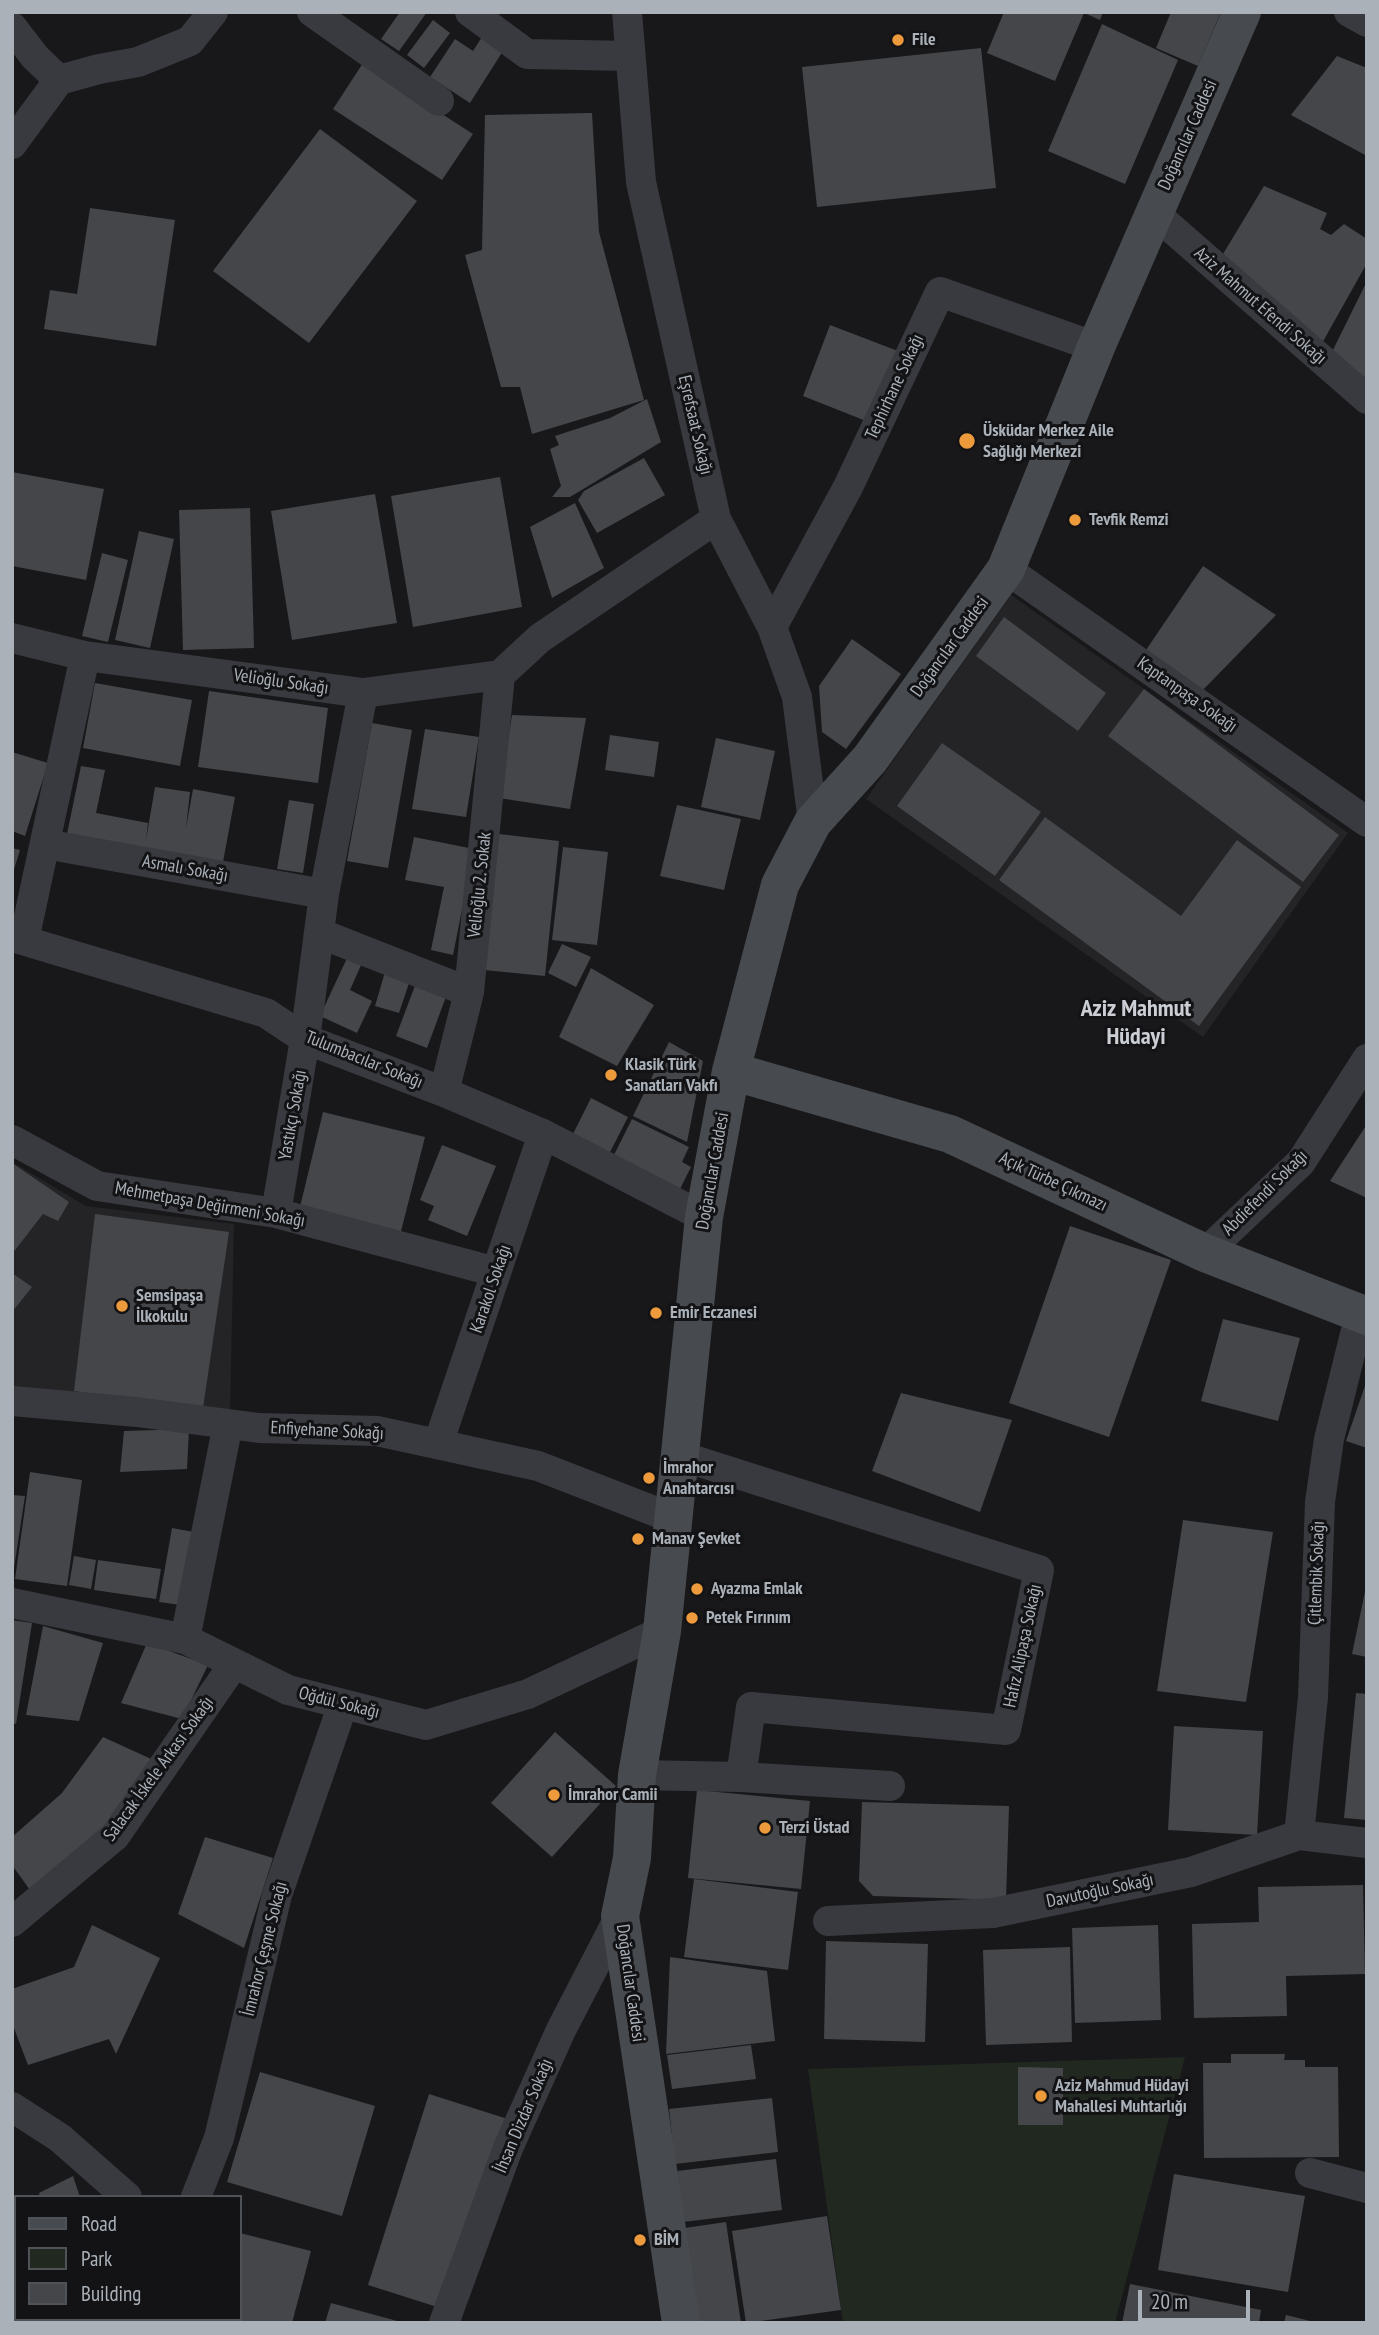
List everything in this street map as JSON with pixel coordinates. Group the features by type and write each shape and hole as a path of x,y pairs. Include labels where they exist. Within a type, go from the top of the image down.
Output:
{"street":[{"path":"12,144 59,80 138,62 190,41 213,12"},
{"path":"312,12 439,101"},
{"path":"470,12 527,54 630,56"},
{"name":"Eşrefsaat Sokağı","path":"627,12 640,182 716,519 772,627 797,697 813,822"},
{"name":"Doğancılar Caddesi","path":"681,2323 620,1916 632,1858 638,1775 662,1630 704,1217 731,1072 780,885 813,822 870,759 1006,569 1153,212 1242,12"},
{"path":"1349,12 1367,22"},
{"path":"12,27 35,57 59,80"},
{"name":"Aziz Mahmut Efendi Sokağı","path":"1153,212 1367,399"},
{"name":"Tephirhane Sokağı","path":"772,627 848,487 940,292 1096,347"},
{"path":"500,675 540,638 716,519"},
{"name":"Kaptanpaşa Sokağı","path":"1006,569 1367,822"},
{"name":"Velioğlu Sokağı","path":"12,638 85,656 363,693 500,675"},
{"path":"18,938 45,844 85,656"},
{"name":"Velioğlu 2. Sokak","path":"444,1092 469,992 500,675"},
{"name":"Yastıkçı Sokağı","path":"276,1213 306,1039 324,894 363,693"},
{"name":"Asmalı Sokağı","path":"45,844 324,894"},
{"path":"319,933 469,992"},
{"name":"Tulumbacılar Sokağı","path":"18,938 266,1013 306,1039 444,1092 543,1134 704,1217"},
{"name":"Abdiefendi Sokağı","path":"1205,1253 1301,1162 1367,1059"},
{"name":"Açık Türbe Çıkmazı","path":"731,1072 950,1134 1205,1253 1363,1315"},
{"name":"Karakol Sokağı","path":"438,1444 543,1134"},
{"name":"Mehmetpaşa Değirmeni Sokağı","path":"12,1140 97,1186 276,1213 496,1272"},
{"name":"Çitlembik Sokağı","path":"1299,1835 1313,1697 1320,1502 1329,1439 1363,1315"},
{"name":"Enfiyehane Sokağı","path":"12,1401 137,1412 259,1428 377,1430 538,1466 672,1518"},
{"path":"185,1639 228,1424"},
{"name":"Hafız Alipaşa Sokağı","path":"681,1456 1039,1570 1006,1730 751,1707 741,1777"},
{"name":"Oğdül Sokağı","path":"12,1603 185,1639 288,1690 426,1725 527,1694 662,1630"},
{"name":"Salacak İskele Arkası Sokağı","path":"12,1922 115,1836 234,1664"},
{"name":"İmrahor Çeşme Sokağı","path":"197,2195 219,2138 277,1895 343,1704"},
{"path":"638,1775 741,1777 890,1786"},
{"name":"Davutoğlu Sokağı","path":"828,1922 993,1913 1191,1872 1299,1835 1367,1843"},
{"name":"İhsan Dizdar Sokağı","path":"444,2323 509,2148 561,2030 620,1916"},
{"path":"12,2107 60,2138 125,2195"},
{"path":"1310,2173 1367,2188"}],"shaded area":[{"path":"1011,595 1348,833 1203,1037 866,799"},
{"name":"Semsipaşa İlkokulu","path":"12,1162 86,1206 234,1224 230,1414 12,1389"}],"green space":[{"path":"1185,2057 1115,2323 843,2323 808,2069"}],"building":[{"path":"400,12 427,12 399,51 381,39"},
{"path":"1004,12 1103,12 1100,20 1084,13 1055,81 987,53"},
{"path":"1171,12 1221,12 1198,66 1156,48"},
{"path":"433,20 450,33 424,68 407,55"},
{"path":"1102,24 1178,60 1125,184 1048,151"},
{"path":"487,29 508,43 470,103 430,77 455,39 473,51"},
{"path":"981,48 996,188 817,207 802,67"},
{"path":"1337,56 1367,68 1367,156 1291,115"},
{"path":"363,63 473,134 442,180 333,109"},
{"path":"592,113 599,232 644,400 532,434 520,387 501,387 465,255 482,250 485,115"},
{"path":"320,129 417,201 309,343 213,271"},
{"path":"1264,186 1327,213 1320,229 1331,235 1344,224 1367,239 1367,263 1321,345 1220,259"},
{"path":"90,208 175,220 156,346 44,329 50,290 77,294"},
{"path":"1367,281 1367,388 1331,354"},
{"path":"830,325 898,351 871,423 803,396"},
{"path":"647,399 661,442 570,497 552,497 561,486 550,449 559,445 555,436 610,418"},
{"path":"644,458 665,495 597,533 578,500 584,491"},
{"path":"12,472 104,489 86,580 12,566"},
{"path":"500,477 522,607 413,627 391,496"},
{"path":"375,494 397,623 292,640 271,511"},
{"path":"575,503 604,568 552,598 530,527"},
{"path":"250,508 254,648 183,650 179,510"},
{"path":"139,531 174,539 150,648 115,640"},
{"path":"102,553 128,560 108,642 82,636"},
{"path":"1203,566 1276,615 1201,692 1146,650"},
{"path":"1004,617 1106,693 1078,731 976,656"},
{"path":"852,639 901,674 846,749 822,732 819,686"},
{"path":"95,683 192,700 180,766 83,748"},
{"path":"1144,689 1339,835 1303,882 1108,736"},
{"path":"209,691 328,708 318,783 198,767"},
{"path":"512,715 586,718 570,809 499,798"},
{"path":"372,723 412,730 388,868 347,861"},
{"path":"425,729 479,737 466,817 412,809"},
{"path":"610,735 659,742 654,777 605,770"},
{"path":"716,738 775,751 760,820 701,807"},
{"path":"942,743 1041,812 995,876 897,806"},
{"path":"12,752 48,763 25,836 12,831"},
{"path":"81,766 105,770 96,813 148,823 146,840 155,787 190,792 186,828 193,789 235,797 223,862 67,834"},
{"path":"289,800 314,804 303,873 277,869"},
{"path":"677,805 741,819 724,890 660,876"},
{"path":"1045,817 1181,916 1237,840 1301,887 1199,1026 999,880"},
{"path":"499,834 559,841 545,976 484,970"},
{"path":"414,837 474,849 453,955 431,950 444,887 405,880"},
{"path":"563,847 608,852 597,945 552,940"},
{"path":"12,848 20,850 13,873 12,873"},
{"path":"562,944 591,957 576,987 548,973"},
{"path":"348,956 362,963 350,990 372,1001 357,1033 320,1016"},
{"path":"591,968 654,1005 617,1066 559,1037"},
{"path":"385,972 410,980 399,1013 375,1006"},
{"path":"416,983 447,994 427,1048 396,1036"},
{"path":"669,1042 703,1061 687,1142 633,1116"},
{"path":"591,1098 628,1117 605,1162 568,1144"},
{"path":"323,1112 425,1137 399,1239 298,1215"},
{"path":"632,1119 689,1147 682,1162 691,1167 676,1197 609,1165"},
{"path":"1367,1124 1367,1198 1330,1181"},
{"path":"442,1145 496,1166 467,1236 428,1220 434,1206 420,1200"},
{"path":"12,1163 69,1202 58,1221 43,1214 12,1254"},
{"path":"95,1214 229,1232 203,1408 74,1391"},
{"path":"1070,1226 1171,1260 1109,1437 1009,1403"},
{"path":"12,1273 32,1287 12,1312"},
{"path":"1223,1319 1300,1338 1278,1421 1201,1401"},
{"path":"1367,1383 1367,1448 1346,1441"},
{"path":"901,1393 1012,1420 980,1512 872,1471"},
{"path":"189,1429 187,1469 120,1472 124,1431"},
{"path":"30,1472 82,1480 67,1586 15,1579"},
{"path":"12,1495 25,1496 14,1568 12,1568"},
{"path":"1183,1520 1273,1532 1246,1702 1157,1691"},
{"path":"172,1528 199,1533 188,1606 159,1602"},
{"path":"74,1556 96,1560 91,1589 69,1585"},
{"path":"98,1560 161,1569 156,1599 94,1590"},
{"path":"1367,1587 1367,1657 1352,1654"},
{"path":"12,1620 32,1623 16,1724 12,1723"},
{"path":"43,1626 103,1643 79,1721 26,1715"},
{"path":"147,1643 208,1665 182,1719 121,1703"},
{"path":"1356,1693 1367,1694 1367,1820 1344,1818"},
{"path":"1174,1726 1263,1731 1257,1835 1168,1830"},
{"name":"İmrahor Camii","path":"555,1732 616,1786 552,1857 491,1803"},
{"path":"103,1737 160,1763 114,1825 35,1897 12,1865 12,1837 62,1793"},
{"path":"697,1790 810,1801 801,1889 688,1878"},
{"path":"862,1802 1009,1806 1006,1900 873,1896 859,1881"},
{"path":"205,1837 273,1858 244,1948 178,1914"},
{"path":"694,1879 798,1892 788,1970 684,1957"},
{"path":"1363,1885 1365,1974 1286,1976 1287,2016 1194,2018 1192,1924 1259,1922 1258,1887"},
{"path":"92,1925 160,1958 116,2054 109,2039 28,2065 12,2023 12,1989 74,1967"},
{"path":"1158,1925 1161,2020 1075,2023 1072,1928"},
{"path":"826,1941 928,1944 925,2042 824,2039"},
{"path":"1070,1947 1072,2042 986,2045 983,1950"},
{"path":"670,1957 767,1971 775,2041 666,2054"},
{"path":"751,2045 756,2079 672,2089 667,2055"},
{"path":"1231,2054 1285,2054 1284,2060 1305,2060 1305,2067 1338,2067 1339,2157 1204,2158 1203,2063 1231,2063"},
{"name":"Aziz Mahmud Hüdayi Mahallesi Muhtarlığı","path":"1018,2067 1063,2068 1063,2125 1018,2125"},
{"path":"260,2072 375,2106 342,2216 227,2182"},
{"path":"429,2094 514,2121 453,2312 368,2285"},
{"path":"772,2098 778,2152 675,2164 669,2109"},
{"path":"776,2159 782,2210 683,2222 677,2171"},
{"path":"1174,2174 1305,2196 1288,2292 1158,2270"},
{"path":"73,2176 79,2195 40,2195"},
{"path":"14,2204 12,2294 12,2205"},
{"path":"827,2216 841,2310 746,2323 732,2231"},
{"path":"726,2222 741,2323 692,2323 678,2229"},
{"path":"242,2234 311,2251 292,2323 195,2321 242,2321"},
{"path":"1130,2284 1261,2310 1259,2323 1122,2323"},
{"path":"331,2303 401,2322 401,2323 325,2323"},
{"path":"1286,2315 1314,2322 1314,2323 1284,2323"}],"place":[{"name":"File","path":"898,40"},
{"name":"Üsküdar Merkez Aile Sağlığı Merkezi","path":"967,441"},
{"name":"Tevfik Remzi","path":"1075,520"},
{"name":"Klasik Türk Sanatları Vakfı","path":"611,1075"},
{"name":"Semsipaşa İlkokulu","path":"122,1306"},
{"name":"Emir Eczanesi","path":"656,1313"},
{"name":"İmrahor Anahtarcısı","path":"649,1478"},
{"name":"Manav Şevket","path":"638,1539"},
{"name":"Ayazma Emlak","path":"697,1589"},
{"name":"Petek Fırınım","path":"692,1618"},
{"name":"İmrahor Camii","path":"554,1795"},
{"name":"Terzi Üstad","path":"765,1828"},
{"name":"Aziz Mahmud Hüdayi Mahallesi Muhtarlığı","path":"1041,2096"},
{"name":"BİM","path":"640,2240"}],"district":[{"name":"Aziz Mahmut Hüdayi","path":"1136,1023"}]}
